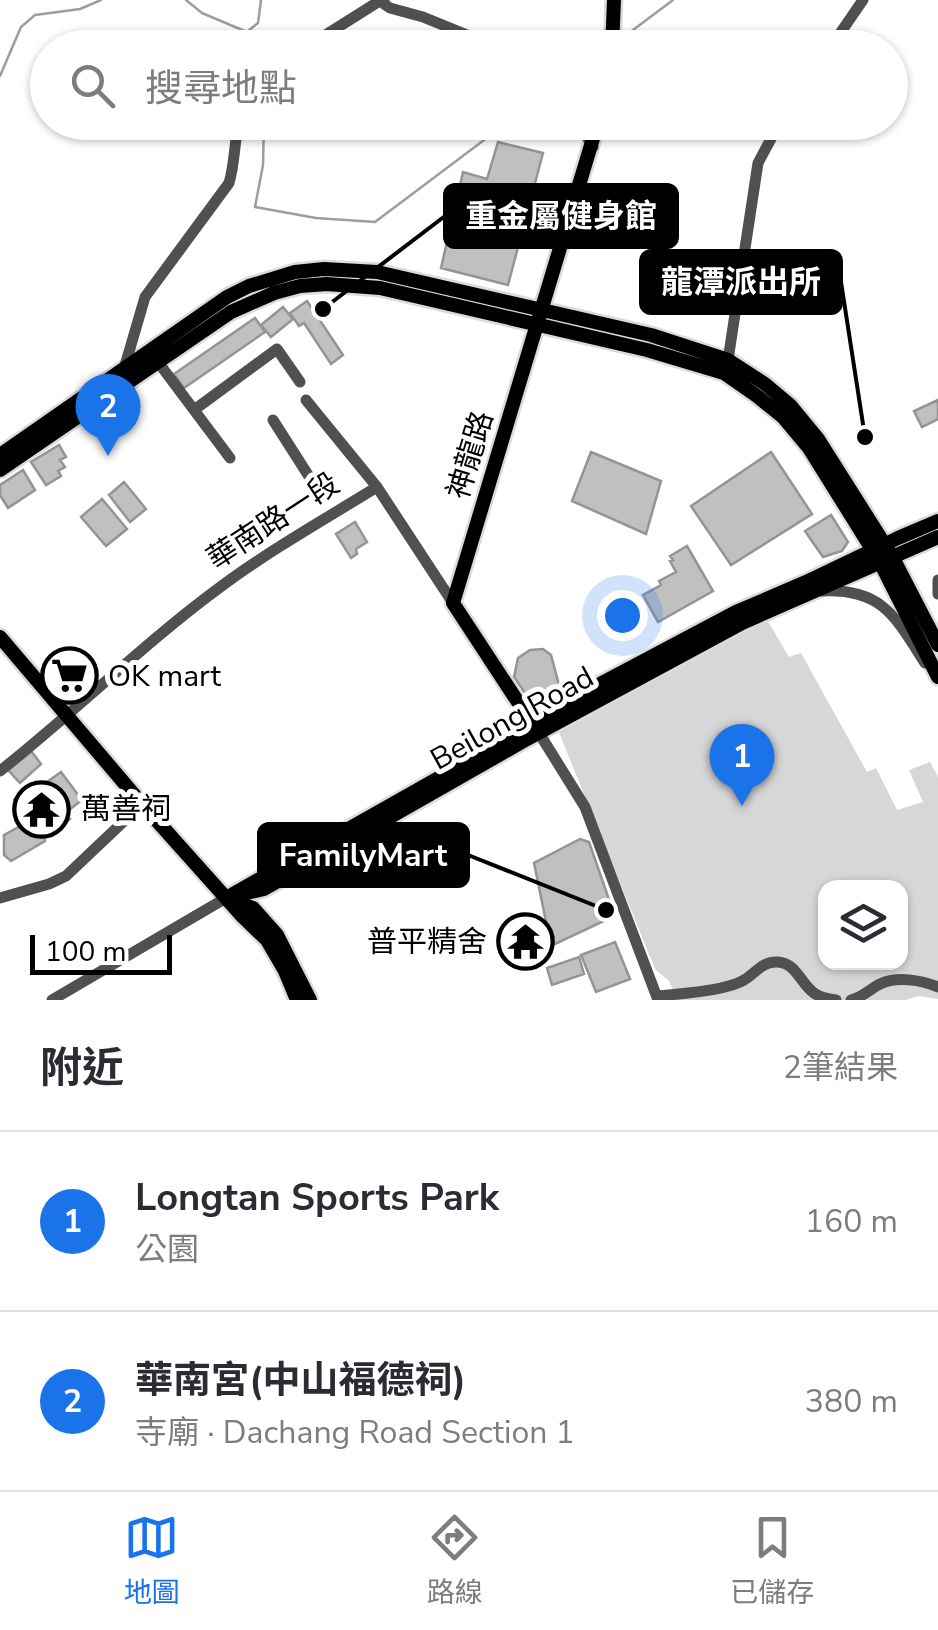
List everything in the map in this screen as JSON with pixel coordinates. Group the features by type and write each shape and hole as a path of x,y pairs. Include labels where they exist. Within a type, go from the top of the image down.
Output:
{"main road":[{"path":"613,30 614,0"},
{"name":"神龍路","path":"453,603 594,140"},
{"path":"0,456 249,286 295,272 377,272 724,374 758,396 783,417 808,448 882,553 938,680"},
{"path":"0,470 231,312 264,296 300,286 380,288 651,336 728,360 790,406 818,439 938,644"},
{"path":"882,553 938,521"},
{"path":"882,553 938,537"},
{"name":"Beilong Road","path":"226,898 536,728 882,553"},
{"name":"Beilong Road","path":"536,728 570,700 736,612 882,553"},
{"name":"華南路一段","path":"453,603 536,728"},
{"path":"0,637 142,804 267,940 297,1000"},
{"path":"226,898 253,908 277,935 310,1000"}],"street":[{"path":"334,30 382,0 390,8 456,30"},
{"path":"842,30 863,0"},
{"path":"124,369 145,297 229,182 236,140"},
{"path":"588,140 592,147"},
{"path":"728,360 758,163 770,140"},
{"path":"194,410 277,350 300,382"},
{"path":"158,362 230,458"},
{"path":"306,400 377,487"},
{"path":"274,420 310,478"},
{"name":"華南路一段","path":"0,771 222,586 377,487 453,603"},
{"path":"938,580 938,594"},
{"path":"784,603 823,590 861,594 884,606 938,680"},
{"path":"536,728 590,817 657,998 742,982 774,962 793,969 811,991 836,1000"},
{"path":"0,898 66,876 142,804"},
{"name":"Beilong Road","path":"52,1000 226,898"},
{"path":"851,1000 896,980 921,981 938,987"}],"shaded area":[{"path":"766,618 789,657 801,653 867,772 876,768 897,810 923,802 909,770 930,762 938,777 938,999 918,996 906,1000 670,1000 673,990 669,981 655,969 558,730"}],"building":[{"path":"498,142 543,153 508,285 441,268 463,172 487,179"},
{"path":"307,301 343,355 331,364 304,323 299,326 290,313"},
{"path":"283,307 293,319 271,337 261,325"},
{"path":"255,318 265,332 184,388 174,374"},
{"path":"938,400 938,419 922,427 914,411"},
{"path":"59,445 66,457 60,460 65,467 58,471 61,476 46,485 31,462"},
{"path":"591,452 661,481 646,534 572,501"},
{"path":"771,452 812,514 731,565 691,506"},
{"path":"23,470 35,490 8,508 0,495 0,485"},
{"path":"124,482 146,509 130,522 109,495"},
{"path":"102,499 127,529 106,546 81,517"},
{"path":"831,515 848,542 842,551 823,557 805,531"},
{"path":"355,522 367,542 351,558 336,534"},
{"path":"687,546 713,591 658,622 643,595 676,572 670,556"},
{"path":"543,649 551,655 562,696 536,709 514,677 518,658 530,650"},
{"path":"31,751 41,764 20,783 8,770"},
{"path":"61,772 82,800 69,810 47,782"},
{"name":"萬善祠","path":"30,784 70,819 53,833 14,800"},
{"path":"28,822 44,834 45,841 11,861 4,855 4,835"},
{"path":"580,839 589,842 613,911 608,919 551,946 534,863"},
{"name":"普平精舍","path":"537,918 541,953 514,965 511,931"},
{"path":"615,942 630,979 596,992 581,955"},
{"path":"579,957 584,974 552,985 547,968"}],"waterway":[{"path":"0,76 21,27 35,15 80,9 101,0"},
{"path":"186,0 202,13 242,30"},
{"path":"249,30 258,23 261,0"},
{"path":"633,30 673,0"},
{"path":"264,140 255,207 316,218 375,222 484,140"}],"place":[{"name":"重金屬健身館","path":"323,309"},
{"name":"龍潭派出所","path":"865,437"},
{"name":"華南宮(中山福德祠)","path":"108,456"},
{"name":"OK mart","path":"69,676"},
{"name":"Longtan Sports Park","path":"742,806"},
{"name":"萬善祠","path":"42,809"},
{"name":"FamilyMart","path":"606,910"},
{"name":"普平精舍","path":"526,942"}]}
